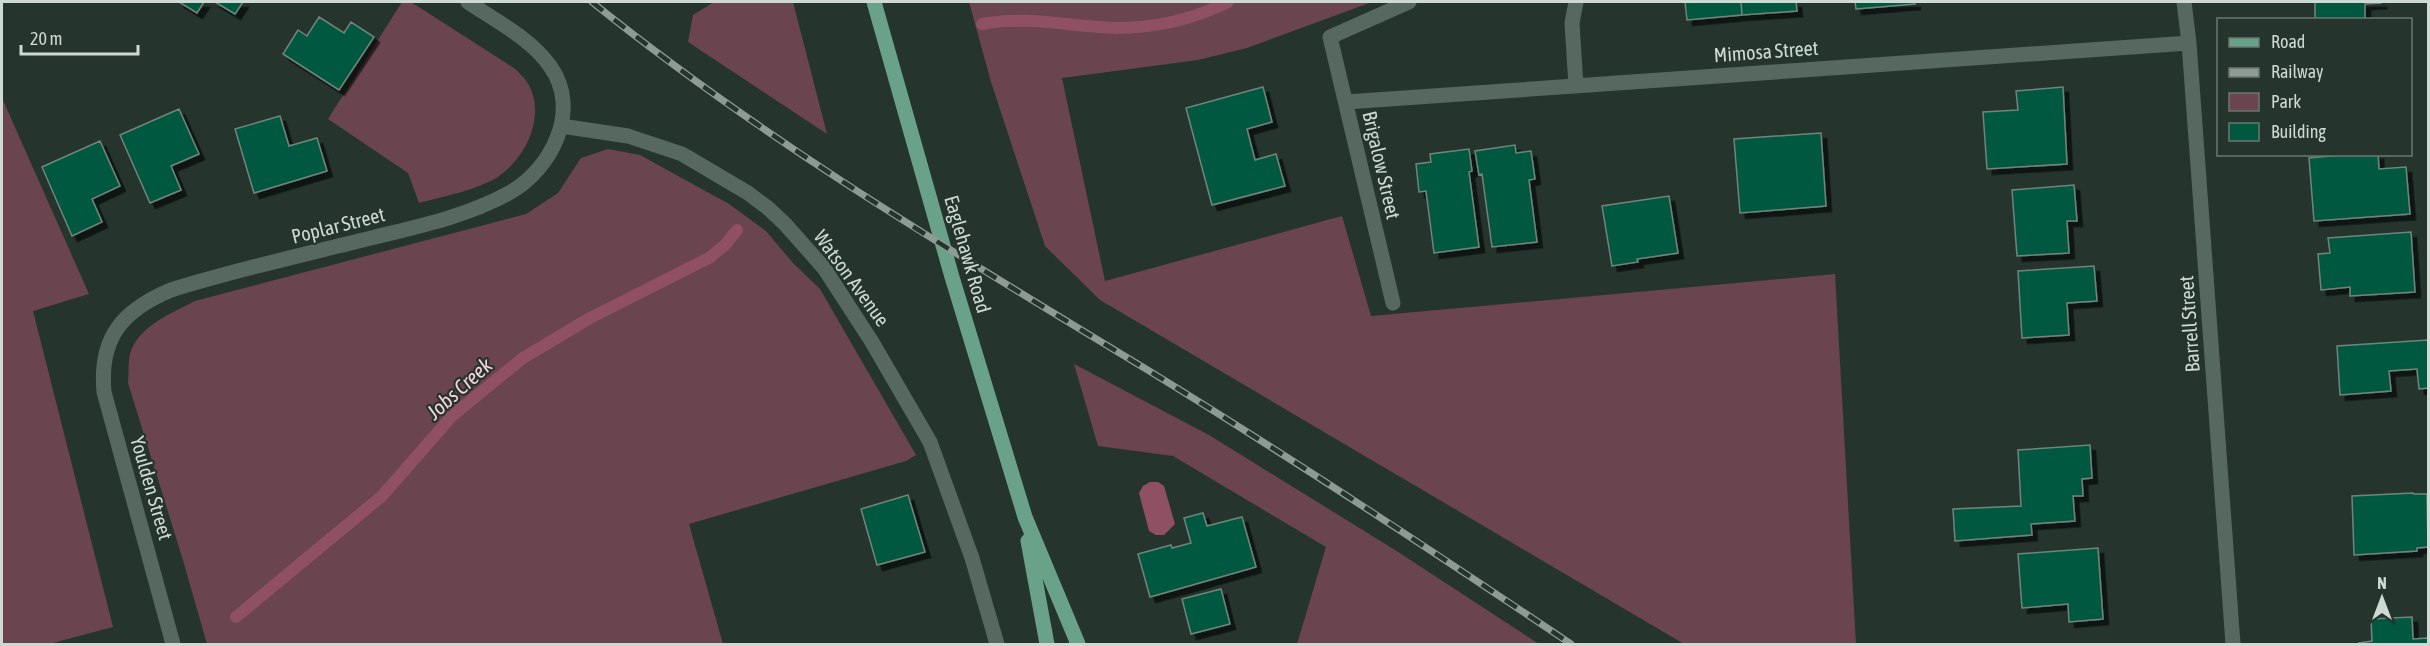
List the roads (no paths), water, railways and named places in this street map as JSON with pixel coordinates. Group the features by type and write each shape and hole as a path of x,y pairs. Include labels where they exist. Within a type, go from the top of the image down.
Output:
{"main road":[{"name":"Eaglehawk Road","path":"874,2 952,277 1024,517 1078,645"},
{"name":"Eaglehawk Road","path":"1024,517 1041,623 1047,645"}],"street":[{"path":"468,2 531,46 551,67 562,90 564,110 561,126"},
{"name":"Brigalow Street","path":"1393,303 1330,37 1409,2"},
{"path":"1576,2 1572,23 1576,86"},
{"name":"Barrell Street","path":"2184,2 2189,43 2233,645"},
{"name":"Mimosa Street","path":"1347,102 2189,43"},
{"name":"Poplar Street","path":"108,342 123,320 153,297 171,290 445,219 510,193 526,181 548,156 561,126"},
{"name":"Watson Avenue","path":"561,126 628,136 682,154 748,193 768,208 824,268 872,342 930,442 972,558 997,645"},
{"name":"Youlden Street","path":"108,342 103,363 104,392 173,645"}],"waterway":[{"name":"Jobs Creek","path":"982,24 1016,21 1116,28 1145,26 1188,18 1228,2"},
{"name":"Jobs Creek","path":"236,617 382,496 452,416 523,358 590,318 709,258 725,245 737,230"}],"railway":[{"path":"592,2 658,53 793,149 933,239 1253,436 1571,644"}]}
